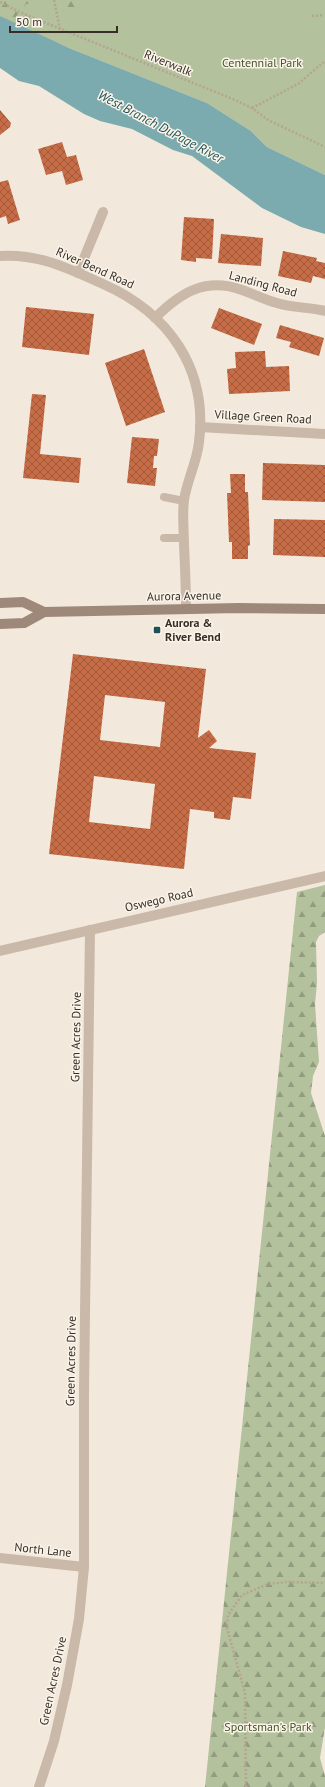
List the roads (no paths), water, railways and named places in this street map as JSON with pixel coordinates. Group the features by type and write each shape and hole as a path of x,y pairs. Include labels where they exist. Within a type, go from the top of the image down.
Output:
{"main road":[{"name":"Aurora Avenue","path":"0,603 23,602 44,612 186,609 325,609"},
{"name":"Aurora Avenue","path":"0,624 24,623 44,612"}],"street":[{"path":"78,273 103,212"},
{"name":"River Bend Road","path":"0,256 28,256 43,259 78,273 132,299 156,318 169,331 189,363 195,380 201,408 199,443 184,501 186,609"},
{"name":"Landing Road","path":"156,318 168,305 186,293 197,287 210,285 232,287 277,303 325,311"},
{"name":"Village Green Road","path":"200,427 325,434"},
{"name":"Oswego Road","path":"0,951 325,876"},
{"name":"Green Acres Drive","path":"39,1787 54,1741 67,1685 79,1619 84,1567 84,1400 90,930"},
{"name":"North Lane","path":"0,1558 84,1567"}],"lane":[{"path":"164,497 184,501"},
{"path":"164,538 184,538"}],"water":[{"name":"West Branch DuPage River","path":"0,16 69,48 207,103 251,131 267,147 325,175 325,234 301,227 262,208 192,156 173,150 132,129 100,121 84,114 39,86 19,81 0,68"}],"place":[{"name":"Aurora & River Bend","path":"157,630"}],"park label":[{"name":"Centennial Park","path":"262,63"},
{"name":"Sportsman's Park","path":"268,1727"}]}
